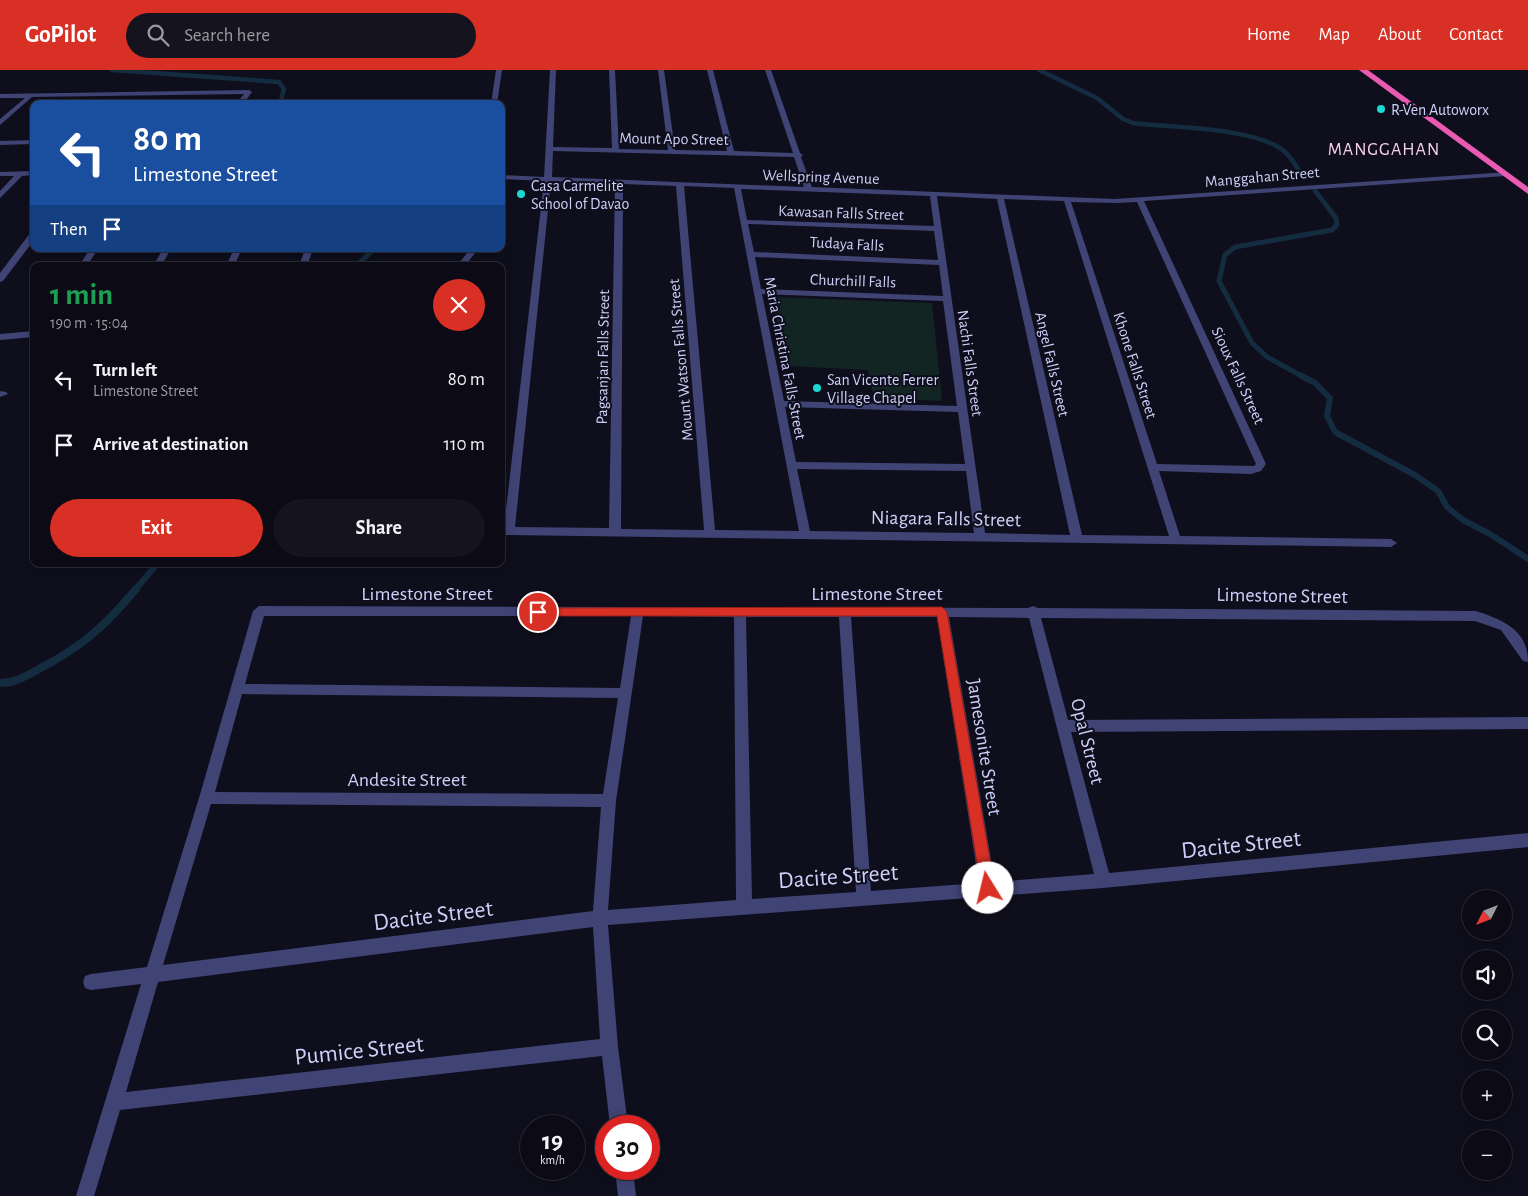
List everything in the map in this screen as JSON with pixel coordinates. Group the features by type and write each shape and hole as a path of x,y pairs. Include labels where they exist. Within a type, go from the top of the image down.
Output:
{"highway":[{"path":"1363,70 1528,191"}],"street":[{"path":"495,100 499,70"},
{"path":"505,531 548,179 553,70"},
{"path":"612,70 616,151"},
{"path":"661,70 672,152"},
{"path":"710,70 731,154"},
{"path":"768,70 799,155 809,189"},
{"path":"0,96 248,92 242,100"},
{"path":"190,100 196,93"},
{"path":"133,100 138,94"},
{"path":"80,100 85,95"},
{"path":"0,123 30,96"},
{"path":"0,143 30,142"},
{"name":"Mount Apo Street","path":"549,149 799,155"},
{"path":"0,174 30,173"},
{"path":"0,196 19,174"},
{"name":"Manggahan Street","path":"1140,200 1347,183 1505,174"},
{"name":"Wellspring Avenue","path":"505,177 933,193 1067,200 1140,200"},
{"name":"Pagsanjan Falls Street","path":"615,532 619,182"},
{"name":"Mount Watson Falls Street","path":"680,184 710,534"},
{"name":"Maria Christina Falls Street","path":"737,186 805,535"},
{"name":"Nachi Falls Street","path":"933,193 980,538"},
{"name":"Angel Falls Street","path":"1000,196 1077,539"},
{"name":"Khone Falls Street","path":"1067,200 1176,540"},
{"name":"Sioux Falls Street","path":"1140,200 1261,464 1256,469 1251,470 1154,467"},
{"name":"Kawasan Falls Street","path":"744,222 938,229"},
{"path":"0,279 30,239"},
{"path":"464,262 472,252"},
{"name":"Tudaya Falls","path":"750,254 942,263"},
{"name":"Churchill Falls","path":"758,291 948,299"},
{"path":"0,337 30,334"},
{"path":"779,404 962,410"},
{"path":"791,465 971,468"},
{"name":"Niagara Falls Street","path":"505,531 1391,543"},
{"name":"Limestone Street","path":"236,689 259,611 845,613 1033,611 1476,616 1494,622 1511,633 1528,657"},
{"name":"Opal Street","path":"1033,611 1064,726 1102,881"},
{"path":"618,1115 609,1047 600,918 609,800 638,612"},
{"path":"740,612 744,906"},
{"name":"Jamesonite Street","path":"942,612 988,888"},
{"path":"845,613 864,899"},
{"path":"85,1196 206,798 236,689 624,693"},
{"path":"1064,726 1528,723"},
{"name":"Andesite Street","path":"206,798 609,800"},
{"name":"Dacite Street","path":"91,982 600,918 1102,881 1528,840"},
{"name":"Pumice Street","path":"113,1102 609,1047"},
{"path":"624,1180 625,1196"}],"green space":[{"path":"771,297 932,303 942,401 874,398 868,370 788,366"}],"waterway":[{"path":"112,70 279,82 284,89 281,100"},
{"path":"1039,70 1097,98 1123,119 1133,123 1209,129 1266,141 1287,153 1302,175"},
{"path":"1315,191 1327,206"},
{"path":"1302,376 1267,357 1252,343 1219,281 1225,255 1235,247 1332,230 1337,225 1336,218 1326,205"},
{"path":"360,262 371,252"},
{"path":"1300,375 1315,383 1330,398 1327,416 1335,432 1415,475 1438,491 1447,507 1463,520 1490,534 1528,559"},
{"path":"135,590 154,567"},
{"path":"0,683 20,679 68,652 103,625 136,589"}],"place":[{"name":"R-Ven Autoworx","path":"1381,109"},
{"name":"Casa Carmelite School of Davao","path":"521,194"},
{"name":"San Vicente Ferrer Village Chapel","path":"817,388"}],"district":[{"name":"MANGGAHAN","path":"1384,149"}],"route":[{"path":"538,612 942,612 988,888"}]}
